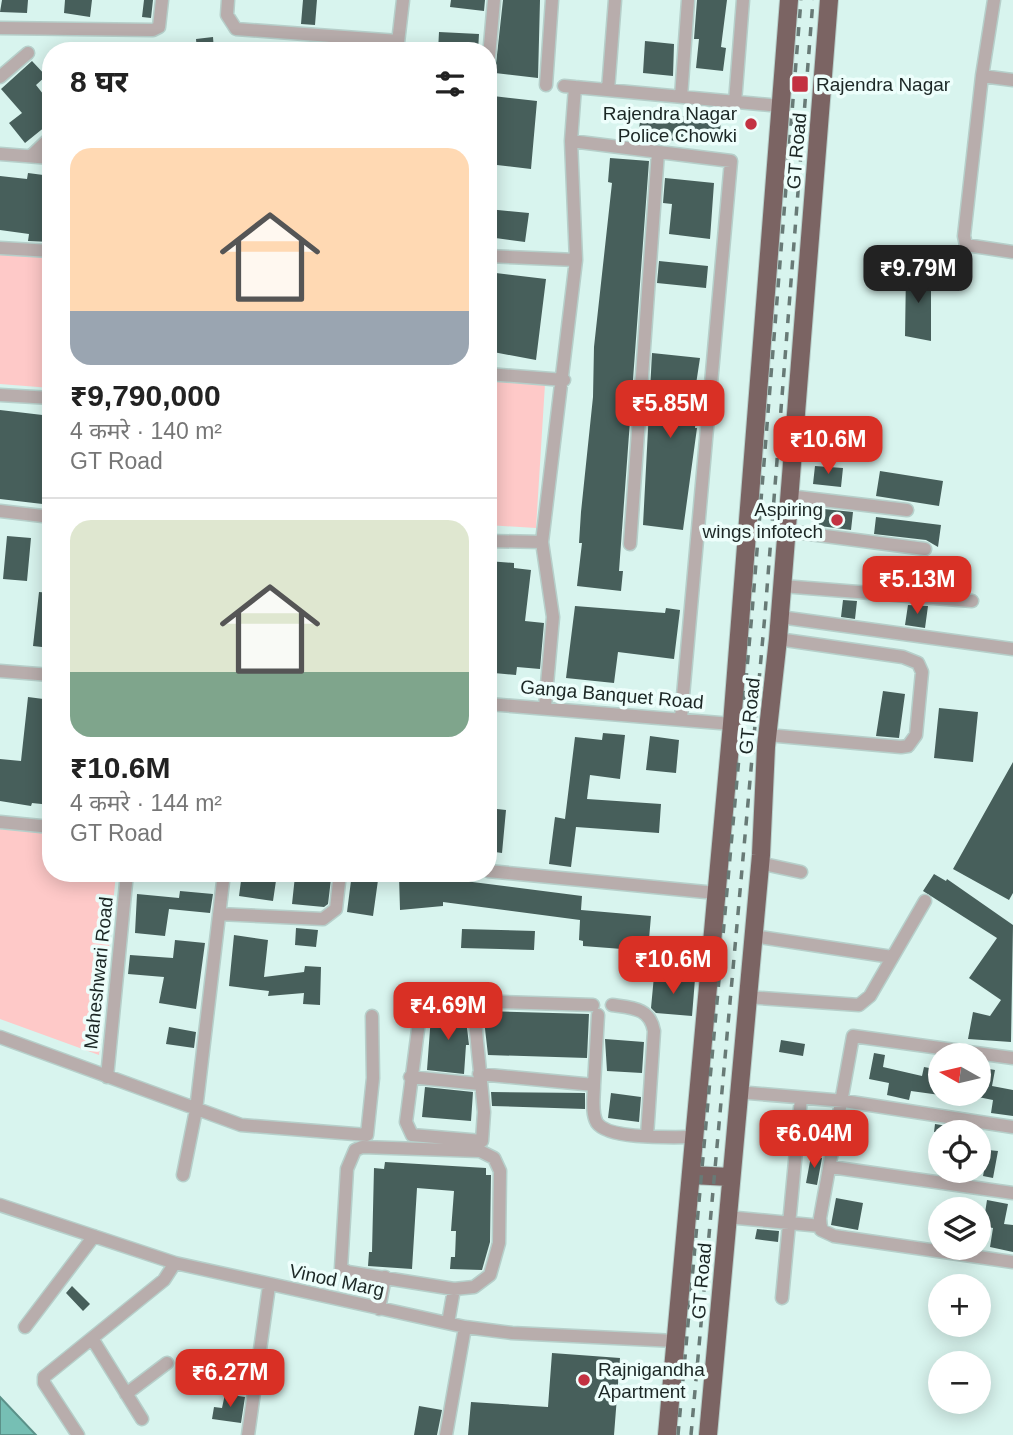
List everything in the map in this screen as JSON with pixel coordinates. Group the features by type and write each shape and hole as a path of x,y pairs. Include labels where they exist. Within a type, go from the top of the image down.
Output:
{"highway":[{"name":"GT Road","path":"667,1435 732,724 789,0"},
{"name":"GT Road","path":"708,1435 737,1092 760,863 767,735 780,617 829,0"},
{"path":"691,1175 730,1177"}],"street":[{"path":"0,28 153,30 159,27 162,0"},
{"path":"228,0 227,15 236,29 360,42"},
{"path":"398,42 403,0"},
{"path":"490,42 494,0"},
{"path":"546,85 552,0"},
{"path":"608,90 615,0"},
{"path":"681,97 688,0"},
{"path":"735,102 743,0"},
{"path":"994,0 982,76 964,236 966,245 973,248 1013,252"},
{"path":"0,77 28,53"},
{"path":"982,76 1013,80"},
{"path":"545,707 553,617 542,542 564,380 576,260 570,86 780,106"},
{"path":"571,141 731,161 681,718"},
{"path":"31,156 42,146"},
{"path":"630,544 658,152"},
{"path":"0,154 42,157"},
{"path":"0,248 42,250"},
{"path":"497,256 576,260"},
{"path":"497,375 564,380"},
{"path":"0,395 42,397"},
{"path":"789,496 908,510"},
{"path":"0,511 42,516"},
{"path":"787,531 925,549"},
{"path":"497,541 542,542"},
{"path":"782,586 972,601"},
{"path":"780,617 1013,649"},
{"path":"767,735 901,747 908,746 916,735 922,672 918,663 903,657 778,639"},
{"path":"0,671 42,674"},
{"name":"Ganga Banquet Road","path":"497,704 732,724"},
{"path":"0,822 42,826"},
{"path":"760,863 801,872"},
{"path":"497,872 716,893"},
{"name":"Maheshwari Road","path":"107,1077 126,882"},
{"path":"184,1175 196,1110 223,882"},
{"path":"219,915 323,919 336,909 339,882"},
{"path":"746,997 859,1005 870,996 925,901"},
{"path":"753,936 892,957"},
{"path":"473,1001 484,1112 482,1141 420,1136 408,1131 406,1122 416,1022 425,1007 438,1003 473,1001 596,1010 594,1085 595,1118 599,1126 647,1136 695,1137"},
{"path":"612,1005 635,1008 647,1013 652,1021 654,1031 647,1136"},
{"path":"0,1037 241,1125 367,1135 373,1078 372,1016"},
{"path":"1013,1058 853,1036 821,1226 821,1230 834,1236 1013,1262"},
{"path":"410,1077 594,1085"},
{"path":"737,1092 844,1101 1013,1127"},
{"path":"782,1298 801,1098"},
{"path":"378,1147 480,1152 494,1158 500,1171 496,1260 490,1275 480,1284 454,1289 348,1272 341,1268 347,1170 355,1150 378,1147"},
{"path":"831,1167 1013,1193"},
{"name":"Vinod Marg","path":"0,1205 175,1263 269,1286 465,1327 537,1335 676,1341"},
{"path":"727,1217 821,1226"},
{"path":"25,1327 94,1236"},
{"path":"78,1435 44,1382 44,1377 164,1280 175,1263"},
{"path":"379,1309 385,1277"},
{"path":"248,1435 269,1286"},
{"path":"448,1323 454,1289"},
{"path":"446,1435 465,1327"},
{"path":"93,1340 142,1419"},
{"path":"126,1394 167,1363"}],"shaded area":[{"path":"0,253 42,256 42,387 0,384"},
{"path":"497,381 545,384 536,528 497,526"},
{"path":"0,829 42,833 42,882 115,882 99,1055 0,1019"}],"water":[{"path":"0,1397 36,1435 0,1435"}],"building":[{"path":"2,0 28,0 27,13 0,12"},
{"path":"65,0 92,0 90,17 64,13"},
{"path":"144,0 153,0 151,18 142,17"},
{"path":"303,0 317,0 315,25 301,24"},
{"path":"451,0 485,0 484,11 450,7"},
{"path":"503,0 540,0 538,78 497,73"},
{"path":"697,0 727,0 721,47 726,48 723,71 696,68 699,39 694,39"},
{"path":"439,32 479,34 479,42 438,42"},
{"path":"213,37 213,42 196,42 196,39"},
{"path":"645,41 674,44 673,76 643,73"},
{"path":"32,61 42,72 42,80 36,85 42,93 42,129 25,143 9,123 22,113 1,89"},
{"path":"497,96 537,101 531,169 497,165"},
{"path":"641,112 721,120 719,144 638,138"},
{"path":"610,158 649,161 619,571 623,571 621,591 577,586 582,543 579,543 581,512 593,397 594,347 612,183 608,182"},
{"path":"28,173 42,175 42,242 28,241 29,234 0,230 0,176 27,179"},
{"path":"665,178 714,183 710,239 669,234 672,204 663,203"},
{"path":"497,210 529,213 525,242 497,238"},
{"path":"659,261 708,266 706,288 657,283"},
{"path":"906,272 931,272 931,341 905,336"},
{"path":"497,273 546,279 536,360 497,353"},
{"path":"652,353 700,358 693,404 697,404 697,428 683,530 643,525"},
{"path":"0,410 42,415 42,504 0,499"},
{"path":"815,466 843,468 841,487 813,484"},
{"path":"880,471 943,481 939,506 876,496"},
{"path":"814,508 853,512 851,530 812,525"},
{"path":"876,517 941,525 938,547 926,540 874,534"},
{"path":"7,536 31,538 27,581 3,579"},
{"path":"497,562 514,563 514,568 531,570 525,621 544,623 540,669 517,667 516,675 497,673"},
{"path":"39,592 42,592 42,647 33,646"},
{"path":"843,600 857,601 855,619 841,617"},
{"path":"908,605 928,606 925,628 905,625"},
{"path":"575,606 665,613 666,608 680,610 674,659 618,652 614,683 566,678"},
{"path":"883,691 905,694 899,738 876,736"},
{"path":"28,697 42,699 42,804 32,803 31,806 0,801 0,759 21,761"},
{"path":"939,708 978,712 973,762 934,758"},
{"path":"603,733 625,735 620,779 590,775 587,799 661,804 659,833 576,827 571,867 549,864 555,817 565,819 575,737 602,740"},
{"path":"650,736 679,740 676,773 646,770"},
{"path":"1013,762 1013,893 1009,900 953,869"},
{"path":"497,809 506,810 502,853 497,852"},
{"path":"934,874 946,881 947,879 1013,925 1011,1042 968,1039 973,1012 990,1016 1001,1000 969,978 997,938 923,891"},
{"path":"241,882 276,882 273,901 239,896"},
{"path":"294,882 331,882 328,904 324,907 292,904"},
{"path":"351,882 378,882 373,916 347,912"},
{"path":"399,882 472,882 582,896 581,910 651,916 648,951 583,946 583,941 579,940 580,920 443,902 443,906 400,910"},
{"path":"180,891 213,894 210,913 169,909 165,936 135,933 137,894 179,898"},
{"path":"296,928 318,930 316,947 295,945"},
{"path":"462,929 535,931 534,950 461,948"},
{"path":"234,935 268,940 264,977 304,972 305,966 321,967 320,1005 303,1004 304,993 268,996 269,991 229,986"},
{"path":"175,940 205,943 196,1009 159,1003 164,977 128,974 130,955 173,958"},
{"path":"654,976 695,979 692,1016 656,1013 651,1008"},
{"path":"465,1010 469,1045 466,1045 464,1074 427,1070 431,1016 435,1013"},
{"path":"483,1011 589,1014 587,1058 488,1055"},
{"path":"169,1027 196,1032 194,1048 166,1044"},
{"path":"605,1039 644,1042 642,1073 607,1071"},
{"path":"781,1040 805,1044 803,1056 779,1052"},
{"path":"874,1053 885,1055 883,1067 922,1076 924,1067 928,1068 928,1093 911,1091 909,1100 887,1095 889,1083 869,1079"},
{"path":"991,1069 995,1070 992,1086 1013,1090 1013,1116 991,1113 991,1100"},
{"path":"425,1087 473,1092 471,1121 422,1117"},
{"path":"491,1092 585,1093 585,1109 492,1106"},
{"path":"611,1093 641,1097 639,1122 608,1118"},
{"path":"991,1150 998,1151 991,1178"},
{"path":"811,1156 822,1158 817,1185 806,1183"},
{"path":"385,1162 486,1168 486,1175 491,1175 490,1242 482,1270 450,1269 451,1257 455,1257 456,1231 451,1231 454,1191 417,1188 412,1269 368,1266 369,1252 372,1252 374,1168 384,1169"},
{"path":"836,1198 863,1203 858,1230 831,1225"},
{"path":"991,1201 1008,1204 1004,1224 1013,1225 1013,1252 991,1247"},
{"path":"757,1229 779,1231 778,1242 755,1239"},
{"path":"72,1286 90,1304 83,1311 66,1293"},
{"name":"Rajnigandha Apartment","path":"552,1353 620,1358 614,1435 468,1435 471,1402 548,1407"},
{"path":"225,1394 245,1397 241,1423 212,1419 214,1407 222,1408"},
{"path":"419,1406 442,1410 437,1435 414,1435"}],"railway":[{"path":"678,1435 752,613 801,0"},
{"path":"691,1435 765,614 813,0"}],"place":[{"name":"Rajendra Nagar","path":"800,84"},
{"name":"Rajendra Nagar Police Chowki","path":"751,124"},
{"name":"Aspiring wings infotech","path":"837,520"},
{"name":"Rajnigandha Apartment","path":"584,1380"}]}
